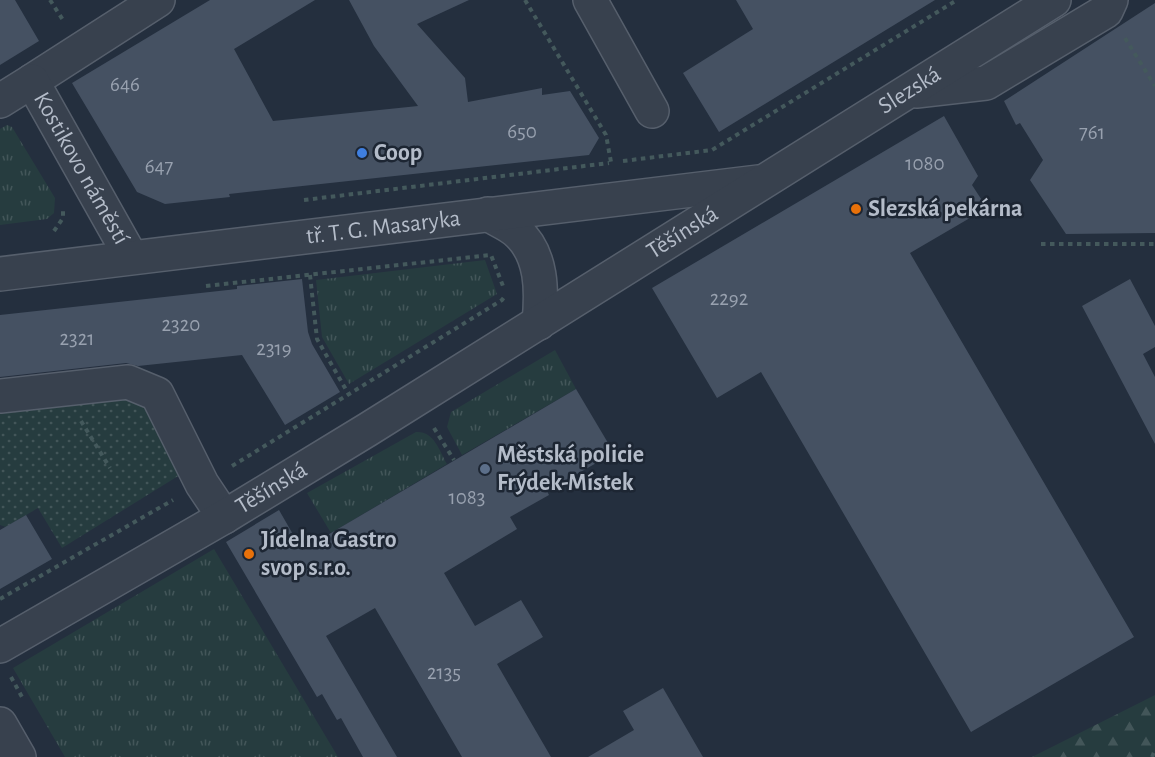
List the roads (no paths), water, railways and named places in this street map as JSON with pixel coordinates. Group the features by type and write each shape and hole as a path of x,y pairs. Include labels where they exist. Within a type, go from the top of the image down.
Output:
{"street":[{"path":"32,81 158,0"},
{"path":"590,0 652,111"},
{"name":"Slezská","path":"777,175 1054,0"},
{"path":"909,92 986,83 1106,11 1116,15"},
{"name":"Kostikovo náměstí","path":"0,101 32,81 131,257"},
{"name":"tř. T. G. Masaryka","path":"0,274 591,202 777,175"},
{"name":"Těšínská","path":"0,646 224,517 777,175"},
{"path":"242,243 274,223 486,199 591,202"},
{"path":"488,214 517,231 532,252 542,288 538,323"},
{"path":"0,396 128,382 157,394 202,484 224,517"},
{"path":"0,724 19,757"}],"place":[{"name":"Coop","path":"362,153"},
{"name":"Slezská pekárna","path":"856,209"},
{"name":"Městská policie Frýdek-Místek","path":"485,469"},
{"name":"Jídelna Gastro svop s.r.o.","path":"249,554"}]}
